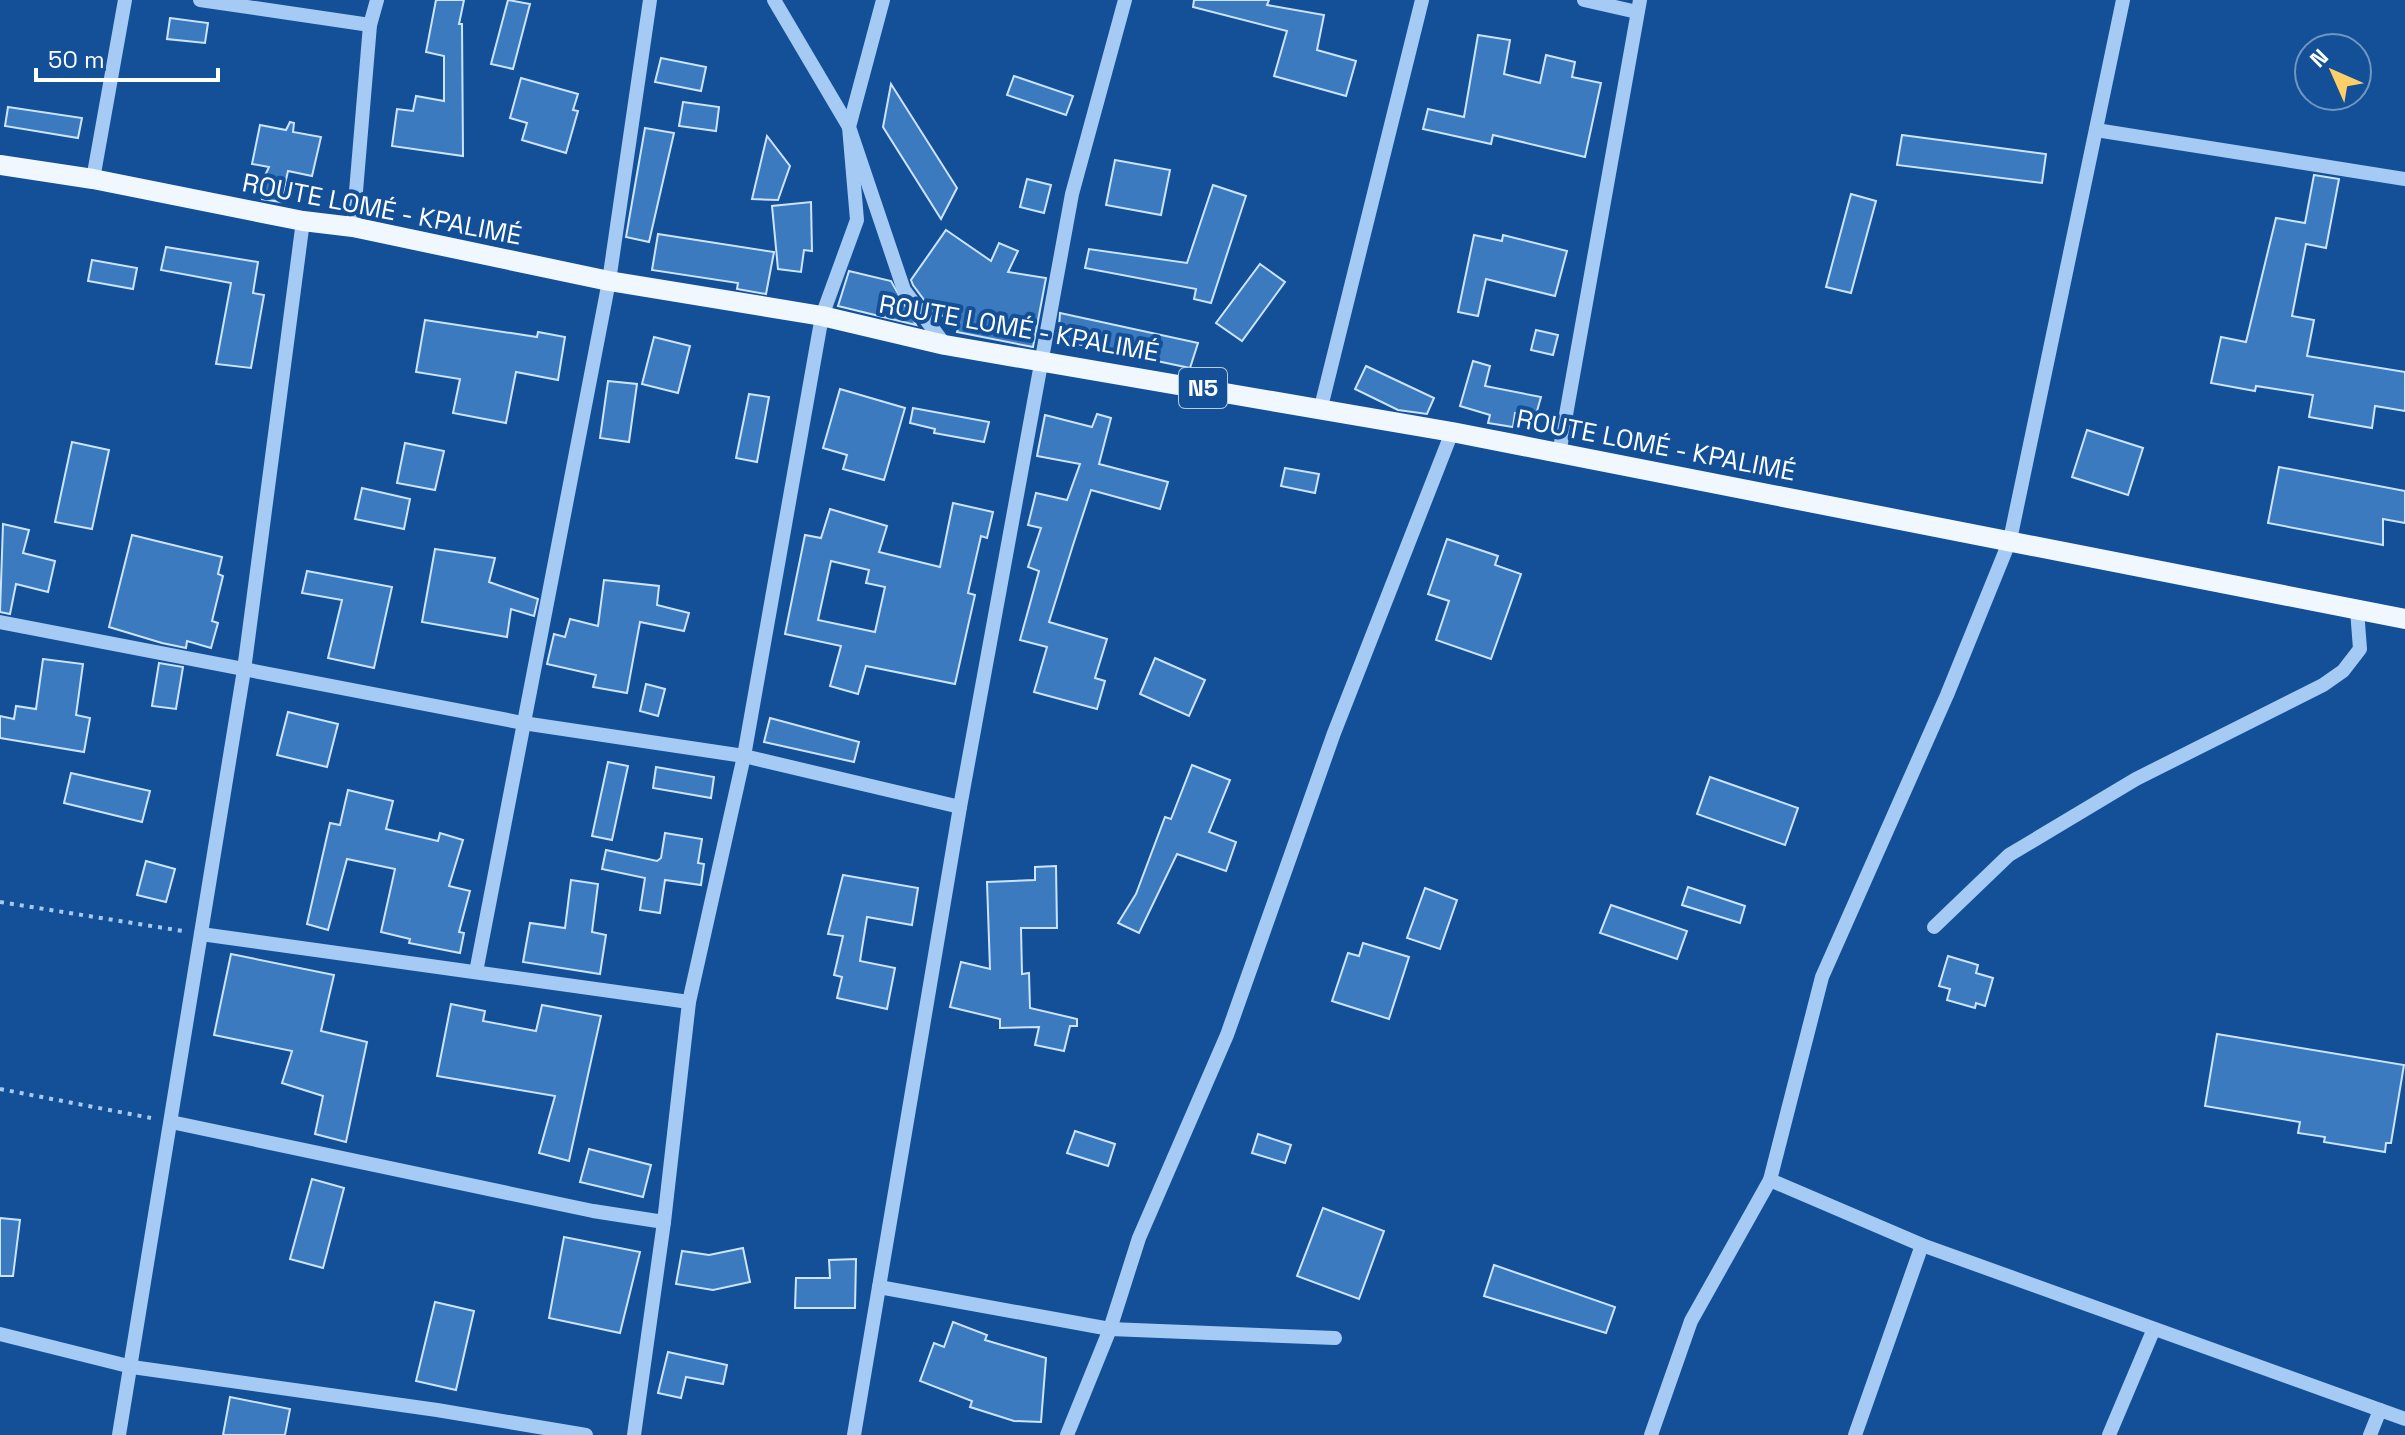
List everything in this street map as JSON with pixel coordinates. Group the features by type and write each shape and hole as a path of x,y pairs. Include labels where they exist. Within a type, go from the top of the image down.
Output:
{"main road":[{"name":"ROUTE LOMÉ - KPALIMÉ","path":"0,165 93,179 303,221 353,227 609,281 822,316 945,345 1321,407 2405,619"}],"street":[{"path":"93,179 125,0"},
{"path":"200,0 370,25"},
{"path":"353,227 370,25 377,0"},
{"path":"476,972 609,281 650,0"},
{"path":"774,0 849,127 904,290 945,345"},
{"path":"634,1435 664,1222 689,1002 744,756 822,316 857,220 849,127 883,0"},
{"path":"854,1435 960,807 1072,194 1125,0"},
{"path":"1321,407 1422,0"},
{"path":"1559,454 1638,6 1584,0"},
{"path":"1651,1435 1691,1321 1770,1180 1822,977 1947,695 2010,540 2123,0"},
{"path":"2096,130 2405,179"},
{"path":"119,1435 244,670 303,221"},
{"path":"1067,1435 1110,1329 1139,1238 1227,1035 1334,733 1452,432"},
{"path":"1934,927 2009,855 2136,779 2250,724 2343,671 2360,649 2357,610"},
{"path":"0,622 523,723 744,756 960,807"},
{"path":"201,934 689,1002"},
{"path":"171,1122 593,1211 664,1222"},
{"path":"1770,1180 1922,1245 2153,1331 2405,1419"},
{"path":"1855,1435 1922,1245"},
{"path":"879,1287 1110,1329 1335,1338"},
{"path":"2109,1435 2153,1331"},
{"path":"0,1334 132,1367 437,1410 586,1435"},
{"path":"2370,1435 2380,1410"}],"path":[{"path":"0,902 201,934"},
{"path":"0,1089 171,1122"}],"building":[{"path":"436,0 464,0 459,24 462,24 463,156 392,146 397,109 413,111 416,96 444,101 444,56 426,52"},
{"path":"508,0 530,4 513,69 491,64"},
{"path":"1194,0 1269,0 1267,5 1324,15 1317,50 1356,61 1346,96 1274,76 1287,31 1193,7"},
{"path":"170,18 208,23 205,43 167,39"},
{"path":"1478,35 1510,40 1504,74 1540,83 1546,55 1575,62 1572,77 1601,83 1585,157 1493,135 1491,144 1423,129 1428,109 1464,117"},
{"path":"661,58 706,67 701,91 655,82"},
{"path":"1014,76 1073,96 1066,115 1007,95"},
{"path":"521,78 578,94 573,110 578,111 566,153 522,140 527,123 510,118"},
{"path":"891,84 957,188 941,219 883,127"},
{"path":"683,102 719,107 716,131 679,126"},
{"path":"8,107 82,118 78,138 5,126"},
{"path":"290,122 294,123 293,132 321,137 312,176 288,171 281,202 262,199 259,188 269,167 252,164 260,125 286,130"},
{"path":"645,128 674,133 649,242 626,237"},
{"path":"1902,135 2046,154 2042,183 1897,165"},
{"path":"767,136 790,166 778,200 752,199"},
{"path":"1115,160 1170,170 1161,215 1106,205"},
{"path":"2314,175 2339,179 2326,248 2306,244 2292,316 2314,320 2307,356 2405,372 2405,411 2375,406 2372,428 2309,417 2313,395 2256,386 2255,391 2211,383 2221,337 2246,342 2276,218 2305,223"},
{"path":"1027,179 1051,185 1044,213 1020,207"},
{"path":"1213,185 1246,196 1211,303 1194,299 1196,289 1085,268 1089,249 1187,263"},
{"path":"1851,194 1876,201 1851,293 1826,287"},
{"path":"811,202 812,251 804,250 801,272 778,269 772,206"},
{"path":"946,230 991,261 999,243 1018,251 1008,272 1046,278 1033,347 957,332 960,323 933,312 911,280"},
{"path":"658,234 774,252 766,294 737,289 738,283 652,270"},
{"path":"1474,235 1502,241 1503,235 1567,251 1555,296 1486,279 1478,316 1458,312"},
{"path":"166,247 258,262 253,293 264,295 251,368 216,364 231,283 161,270"},
{"path":"92,260 137,268 133,289 88,281"},
{"path":"1260,264 1285,282 1242,341 1216,323"},
{"path":"849,271 891,281 916,325 838,306"},
{"path":"1060,313 1198,343 1190,368 1058,340"},
{"path":"425,320 537,337 538,332 565,337 558,380 516,372 506,423 453,413 460,379 416,372"},
{"path":"1536,330 1558,335 1553,355 1531,350"},
{"path":"654,337 690,346 678,393 642,384"},
{"path":"1473,361 1490,366 1485,386 1541,397 1535,418 1515,413 1513,427 1488,423 1490,415 1460,406"},
{"path":"1366,366 1434,398 1427,414 1398,410 1355,389"},
{"path":"608,381 637,384 629,442 600,438"},
{"path":"840,389 905,408 884,480 843,469 847,455 823,448"},
{"path":"749,394 769,397 757,462 736,458"},
{"path":"913,408 989,422 984,442 934,433 935,429 910,423"},
{"path":"1097,414 1111,418 1099,464 1168,482 1160,509 1091,490 1073,545 1049,622 1107,639 1095,678 1105,681 1097,709 1034,692 1047,647 1020,640 1039,571 1028,567 1041,528 1028,525 1036,493 1067,500 1080,464 1037,456 1045,415 1092,427"},
{"path":"2087,430 2143,448 2128,495 2072,477"},
{"path":"72,442 109,450 92,529 55,522"},
{"path":"405,443 444,451 435,490 397,483"},
{"path":"2279,467 2405,491 2405,523 2383,519 2383,545 2268,523"},
{"path":"1285,468 1319,474 1315,493 1281,486"},
{"path":"362,488 410,499 404,529 355,519"},
{"path":"953,503 993,512 987,538 981,536 968,593 975,595 955,684 866,666 858,694 830,686 841,646 785,634 805,535 821,538 830,509 887,526 879,552 940,567","holes":["831,561 869,570 866,583 885,587 875,632 818,620"]},
{"path":"3,524 29,530 23,553 55,561 48,592 16,584 10,614 0,612"},
{"path":"132,535 222,557 218,574 223,576 212,621 218,623 211,648 187,641 186,648 109,627"},
{"path":"1447,539 1498,556 1495,565 1521,574 1491,659 1436,640 1449,601 1428,594"},
{"path":"435,549 495,558 489,582 538,599 534,616 511,609 507,637 422,622"},
{"path":"307,571 392,587 374,668 328,658 342,600 302,593"},
{"path":"604,580 659,586 657,605 689,613 684,631 640,622 627,693 593,687 596,675 547,664 554,634 565,637 570,619 598,626"},
{"path":"1155,658 1205,680 1189,716 1140,694"},
{"path":"43,659 83,664 76,715 90,718 84,752 0,738 0,716 14,719 16,706 36,709"},
{"path":"159,663 183,667 176,709 152,706"},
{"path":"646,684 665,689 658,716 640,711"},
{"path":"288,712 338,724 327,767 277,755"},
{"path":"770,718 859,742 854,762 764,742"},
{"path":"608,762 628,766 612,840 592,836"},
{"path":"1192,765 1230,780 1209,832 1236,842 1226,871 1177,854 1139,933 1118,923 1136,894 1165,817 1171,819"},
{"path":"656,767 714,777 711,798 653,788"},
{"path":"71,773 150,791 142,822 64,803"},
{"path":"1710,777 1798,808 1785,845 1697,814"},
{"path":"348,790 393,801 386,829 438,841 440,833 463,840 449,886 470,891 459,932 464,933 460,953 409,943 410,939 381,932 395,869 347,859 328,930 307,924 330,823 340,825"},
{"path":"665,833 702,839 698,863 704,864 701,885 665,880 660,913 640,910 645,878 602,869 606,850 657,861 661,858"},
{"path":"146,861 175,869 166,902 137,895"},
{"path":"1056,866 1057,928 1021,928 1022,974 1029,973 1030,1008 1077,1019 1077,1026 1070,1026 1064,1051 1035,1045 1039,1027 1000,1028 1000,1019 950,1007 961,962 990,969 987,882 1035,880 1035,867"},
{"path":"843,875 918,888 912,925 867,917 860,961 895,968 887,1009 837,998 842,977 834,975 843,936 828,934"},
{"path":"571,880 598,884 592,932 606,935 600,974 523,962 530,923 565,928"},
{"path":"1688,887 1745,906 1740,923 1682,905"},
{"path":"1425,888 1457,900 1440,949 1407,938"},
{"path":"1611,905 1687,931 1677,959 1600,933"},
{"path":"1363,943 1409,957 1389,1019 1332,1001 1348,953 1359,956"},
{"path":"231,954 334,975 321,1031 367,1042 346,1142 315,1134 323,1096 282,1083 292,1051 214,1035"},
{"path":"1948,956 1978,965 1976,973 1993,978 1985,1006 1976,1003 1975,1008 1947,1000 1950,989 1939,986"},
{"path":"451,1004 485,1011 483,1021 536,1031 542,1005 601,1016 569,1161 539,1153 555,1096 437,1076"},
{"path":"2217,1034 2404,1065 2391,1143 2386,1143 2385,1152 2324,1142 2325,1137 2298,1133 2300,1122 2205,1106"},
{"path":"1075,1131 1115,1144 1108,1166 1067,1153"},
{"path":"1258,1134 1291,1145 1285,1163 1252,1153"},
{"path":"589,1149 651,1165 643,1197 580,1182"},
{"path":"312,1179 344,1188 323,1268 290,1259"},
{"path":"1323,1208 1384,1231 1359,1299 1297,1276"},
{"path":"0,1218 20,1220 13,1276 0,1276"},
{"path":"564,1237 640,1252 620,1333 549,1318"},
{"path":"743,1248 750,1282 713,1290 676,1284 682,1251 709,1255"},
{"path":"856,1259 855,1308 795,1308 796,1278 830,1278 829,1260"},
{"path":"1494,1265 1615,1307 1606,1333 1484,1296"},
{"path":"435,1302 474,1311 456,1390 416,1381"},
{"path":"953,1322 987,1335 985,1340 1046,1358 1041,1422 1014,1421 970,1407 972,1401 920,1381 934,1343 944,1347"},
{"path":"668,1352 727,1365 723,1384 686,1377 681,1398 658,1393"},
{"path":"230,1397 290,1409 285,1435 223,1435"}]}
